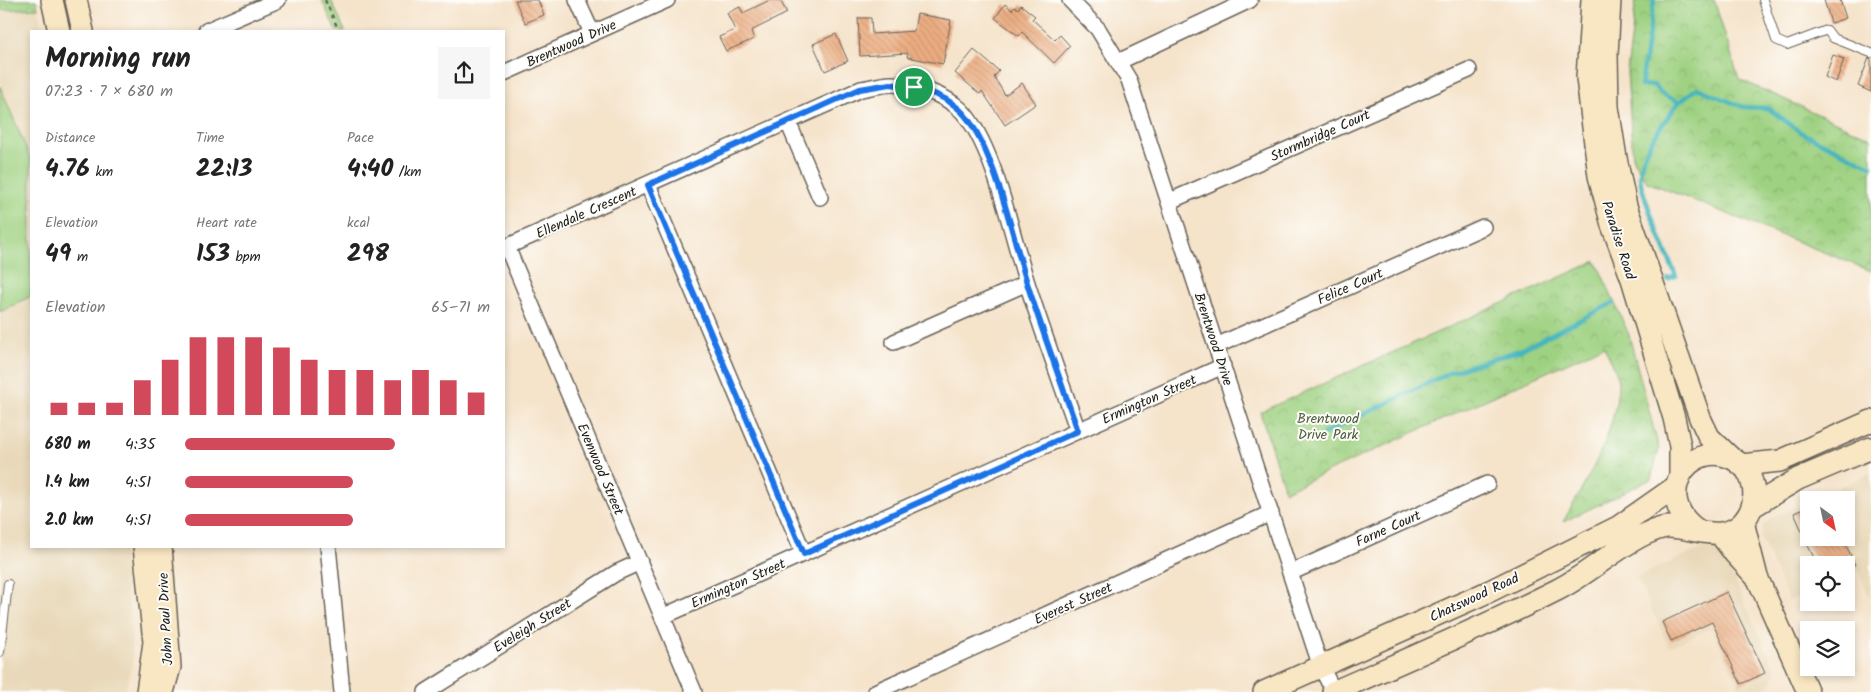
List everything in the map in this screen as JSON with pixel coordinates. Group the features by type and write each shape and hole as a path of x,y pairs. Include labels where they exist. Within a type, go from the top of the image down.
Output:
{"main road":[{"path":"52,0 58,30"},
{"path":"76,0 83,30"},
{"name":"Paradise Road","path":"1592,0 1587,78 1599,176 1612,225 1632,279 1674,418 1680,446 1678,481"},
{"name":"Paradise Road","path":"1610,0 1606,55 1608,107 1626,206 1700,418 1709,437 1736,461"},
{"name":"Chatswood Road","path":"1264,692 1490,591 1618,526 1678,481 1689,464 1702,457 1716,454 1736,461 1780,461 1871,421"},
{"path":"1757,577 1735,554 1720,534 1732,530 1748,515 1798,479 1871,448"},
{"path":"1736,461 1753,484 1748,515 1757,577 1804,691"},
{"path":"1678,481 1675,501 1680,513 1688,524 1699,531"},
{"name":"Chatswood Road","path":"1334,692 1559,589 1643,535 1666,527 1720,534"},
{"name":"John Paul Drive","path":"144,548 154,642 147,692"},
{"name":"John Paul Drive","path":"161,548 170,667 163,692"}],"street":[{"path":"208,30 278,0"},
{"path":"577,0 592,33"},
{"name":"Brentwood Drive","path":"505,73 667,0"},
{"name":"Brentwood Drive","path":"1070,0 1098,29 1120,61 1137,100 1321,667 1334,692"},
{"path":"1120,61 1250,0"},
{"name":"Stormbridge Court","path":"1170,201 1469,70"},
{"name":"Ellendale Crescent","path":"505,247 648,185 860,89 890,84 923,90 939,96 961,110 977,132 989,157 1027,283 1078,431"},
{"path":"788,122 820,196"},
{"path":"648,185 804,554"},
{"name":"Felice Court","path":"1216,346 1483,227"},
{"name":"Evenwood Street","path":"505,247 664,616 694,692"},
{"path":"894,342 1027,283"},
{"name":"Ermington Street","path":"664,616 1223,366"},
{"name":"Farne Court","path":"1290,573 1487,484"},
{"name":"Everest Street","path":"875,692 1271,513"},
{"path":"328,548 342,692"},
{"name":"Eveleigh Street","path":"426,692 616,573 640,562"}],"lane":[{"path":"1763,0 1776,40 1787,45 1827,30 1833,38 1871,53"},
{"path":"0,652 8,584"}],"path":[{"path":"325,0 340,30"}],"shaded area":[{"path":"38,8 42,30 30,30 30,548 123,548 133,660 125,692 0,692 0,10"},
{"path":"1871,473 1871,599 1858,571 1855,572 1855,556 1800,556 1800,597 1789,601 1761,538 1763,526 1771,518 1800,505 1800,546 1855,546 1855,491 1831,491"},
{"path":"1702,548 1715,550 1724,558 1775,668 1773,680 1764,689 1757,692 1741,692 1712,628 1669,647 1637,577"}],"green space":[{"path":"0,0 36,0 38,8 0,10"},
{"path":"322,0 331,0 345,30 336,30"},
{"path":"1636,0 1714,0 1739,79 1871,138 1871,271 1647,182 1633,160 1627,72"},
{"path":"0,86 30,158 30,297 0,312"},
{"name":"Brentwood Drive Park","path":"1596,261 1629,335 1659,449 1651,479 1563,522 1591,472 1612,419 1618,378 1604,346 1285,491 1260,412"}],"building":[{"path":"515,0 538,0 544,15 525,23"},
{"path":"770,0 780,0 787,13 751,31 754,39 726,51 719,37 735,30 727,13 740,7 743,13"},
{"path":"1824,0 1840,0 1846,18 1831,23"},
{"path":"1005,4 1012,10 1015,7 1018,9 1021,5 1035,16 1032,19 1055,40 1060,35 1070,46 1054,63 1022,32 1019,36 995,18"},
{"path":"917,14 951,20 943,64 907,57 908,53 860,56 858,18 871,18 872,34 914,31"},
{"path":"836,34 848,61 825,71 813,44"},
{"path":"974,50 999,71 994,77 1005,95 1022,83 1036,104 1005,125 982,91 980,94 955,73"},
{"path":"1833,55 1844,59 1836,82 1825,77"},
{"path":"1869,58 1871,59 1871,92 1858,86"},
{"path":"1800,510 1800,527 1794,513"},
{"path":"1809,546 1847,546 1851,556 1813,556"},
{"path":"1727,592 1765,673 1741,684 1712,622 1671,641 1662,622"}],"waterway":[{"path":"1654,0 1641,86 1654,85 1662,94 1679,102 1697,88 1743,107 1768,108 1800,132 1871,166"},
{"path":"1668,279 1676,276 1644,195 1640,175 1649,145 1679,102"},
{"path":"1323,434 1451,372 1520,350 1613,303"}],"route":[{"path":"890,84 914,87 939,96 961,110 977,132 989,157 1027,283 1078,431 804,554 648,185 860,89 890,84"}]}
